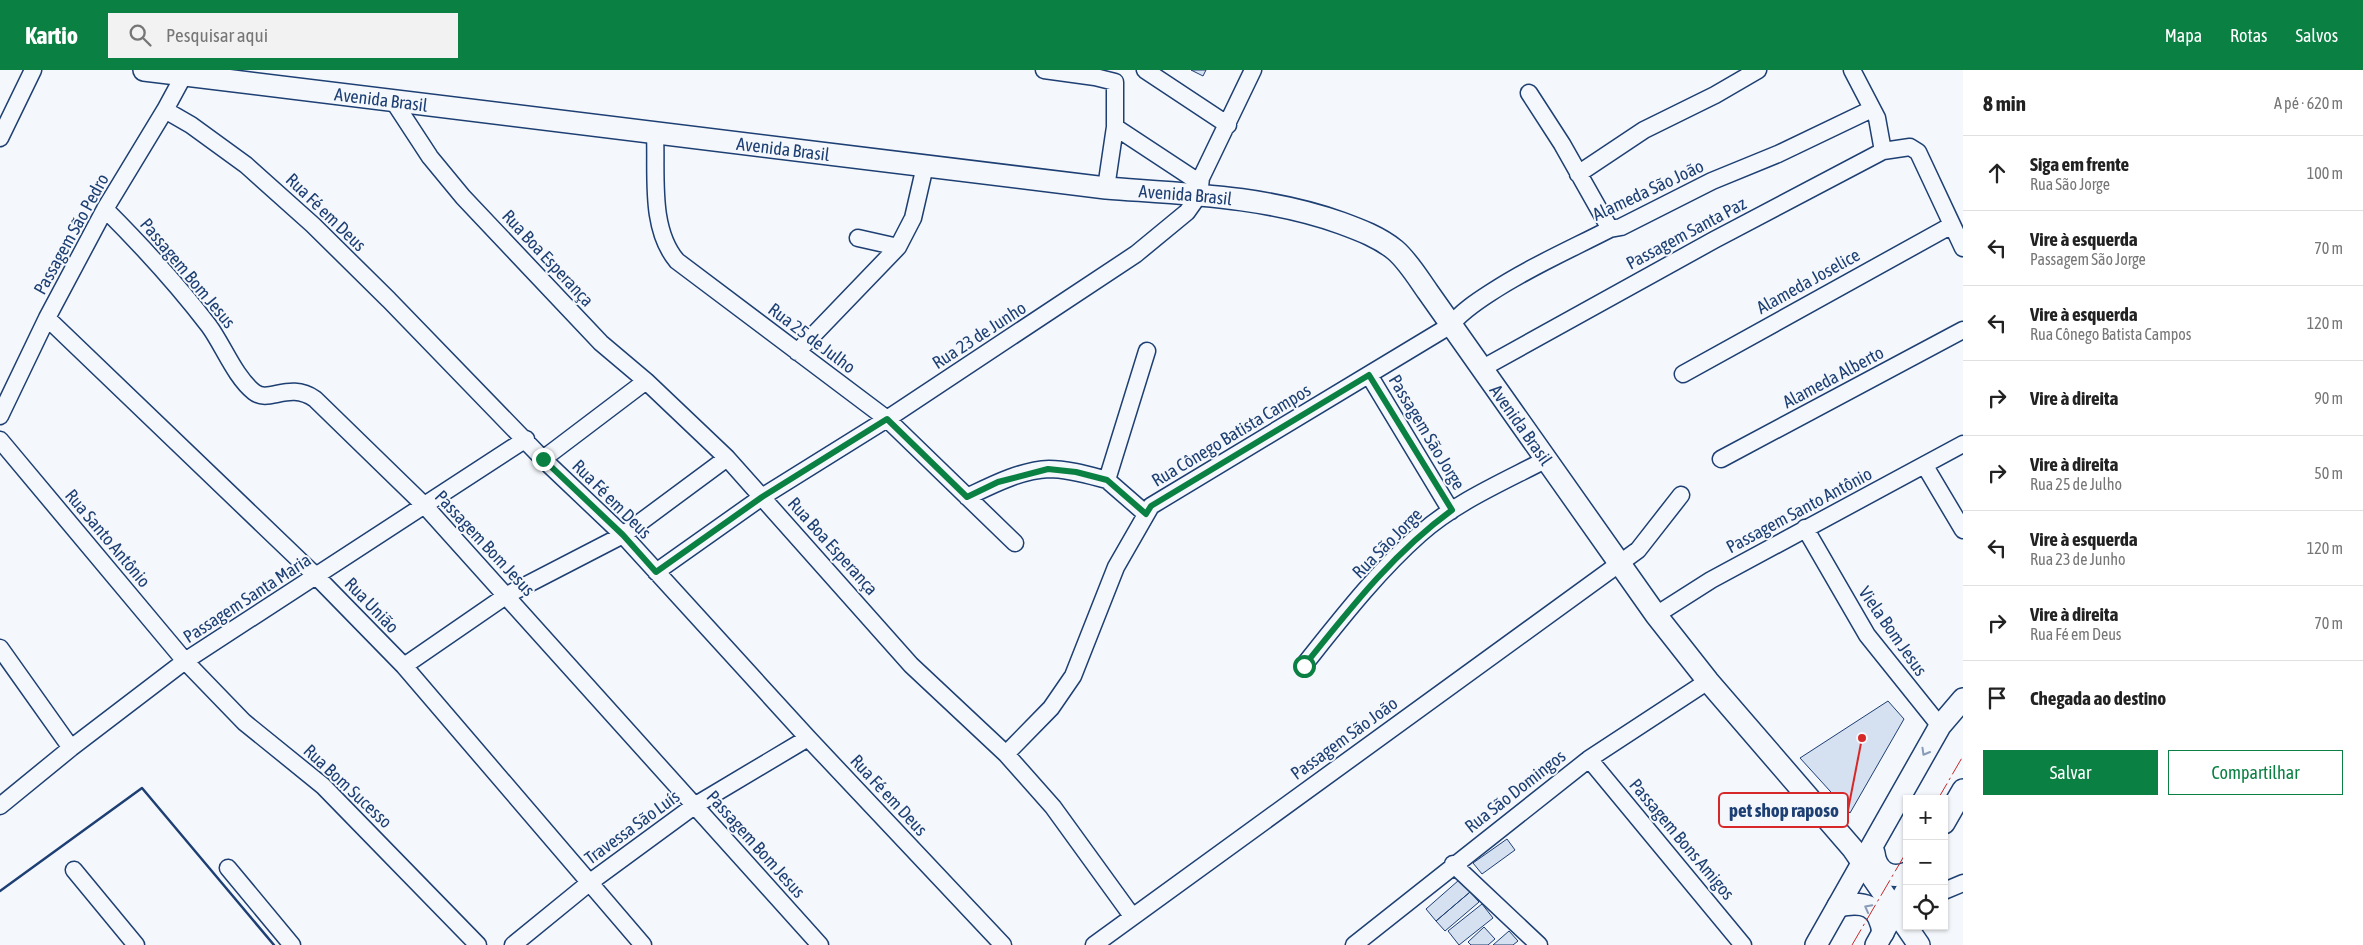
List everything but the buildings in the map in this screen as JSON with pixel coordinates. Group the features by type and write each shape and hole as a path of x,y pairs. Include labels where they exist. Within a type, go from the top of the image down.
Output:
{"main road":[{"name":"Avenida Brasil","path":"156,71 185,72 394,102 1106,188 1200,189 1314,214 1358,229 1382,241 1396,251 1413,271 1618,564 1656,615 1708,681 1901,908 1919,945"},
{"path":"1816,945 1940,726 1963,698"},
{"path":"1948,816 1963,790"},
{"path":"1877,836 1874,855 1877,865 1884,873 1893,876 1903,874"},
{"path":"1838,906 1861,904 1872,909 1881,922 1879,939"},
{"path":"1879,939 1901,908"}],"street":[{"path":"0,138 33,70"},
{"path":"1044,70 1095,77 1119,76 1115,127 1106,188"},
{"path":"1145,70 1228,125"},
{"name":"Rua 23 de Junho","path":"656,572 762,497 887,419 1136,254 1187,212 1200,189 1253,70"},
{"path":"1578,174 1644,130 1715,95 1758,70"},
{"path":"1852,70 1880,127 1883,151"},
{"name":"Passagem São Pedro","path":"0,416 47,318 105,209 165,110 185,72"},
{"path":"1529,93 1562,144 1610,229"},
{"name":"Rua Boa Esperança","path":"394,102 430,157 463,197 601,343 646,381 727,458 911,665 1006,754 1053,808 1132,916"},
{"name":"Alameda São João","path":"1451,325 1458,316 1477,302 1561,252 1610,229 1621,227 1712,181 1778,154 1872,109"},
{"name":"Rua Fé em Deus","path":"165,110 227,150 313,225 543,459 623,535 808,738 1003,945"},
{"path":"1115,127 1200,189"},
{"name":"Rua 25 de Julho","path":"656,133 658,215 664,242 669,252 677,261 887,419 967,497 992,532 1015,543"},
{"name":"Passagem Santa Paz","path":"1481,369 1714,240 1883,151 1910,147 1915,149 1921,156 1952,225"},
{"path":"797,352 898,247 913,218 925,166"},
{"name":"Passagem Bom Jesus","path":"105,209 148,252 209,327 247,385 255,393 264,395 291,390 305,392 425,506 820,945"},
{"path":"1952,225 1963,248"},
{"name":"Alameda Joselice","path":"1683,374 1952,225"},
{"path":"858,238 898,247"},
{"name":"Rua União","path":"47,318 317,577 404,666 588,884 643,945"},
{"name":"Rua Cônego Batista Campos","path":"1006,754 1051,708 1073,676 1116,567 1151,506 1451,325"},
{"name":"Alameda Alberto","path":"1721,459 1963,330"},
{"path":"1107,480 1147,351"},
{"name":"Passagem São Jorge","path":"1369,375 1452,510"},
{"path":"543,459 646,381"},
{"name":"Rua Santo Antônio","path":"0,440 185,662"},
{"name":"Passagem Santa Maria","path":"0,806 71,748 185,662 526,440"},
{"name":"Passagem Santo Antônio","path":"1656,615 1711,580 1963,444"},
{"path":"404,666 506,595 623,535 727,458"},
{"name":"Rua São Jorge","path":"1304,666 1341,620 1421,533 1452,510 1545,460"},
{"path":"1925,466 1963,530"},
{"path":"967,497 998,482 1048,469 1076,472 1107,480 1146,514"},
{"name":"Passagem São João","path":"1094,945 1638,550 1681,495"},
{"name":"Viela Bom Jesus","path":"1805,528 1867,635 1940,726"},
{"path":"0,648 71,748"},
{"name":"Rua Bom Sucesso","path":"185,662 244,722 323,786 478,945"},
{"name":"Rua São Domingos","path":"1354,945 1589,759 1708,681"},
{"name":"Travessa São Luís","path":"512,945 588,884 694,806 808,738"},
{"name":"Passagem Bons Amigos","path":"1589,759 1743,945"},
{"path":"1454,864 1539,945"},
{"path":"228,868 292,945"},
{"path":"74,870 136,945"},
{"path":"1948,889 1963,883"}],"wall":[{"path":"0,891 142,788 274,945"}],"power":[{"path":"1940,795 1963,756"},
{"path":"1852,945 1903,858"}],"place":[{"name":"pet shop raposo","path":"1862,738"}],"route":[{"path":"543,459 623,535 656,572 762,497 887,419 967,497 998,482 1022,474 1048,469 1076,472 1107,480 1146,514 1151,506 1369,375 1452,510 1421,533 1400,554 1341,620 1304,666"}]}
